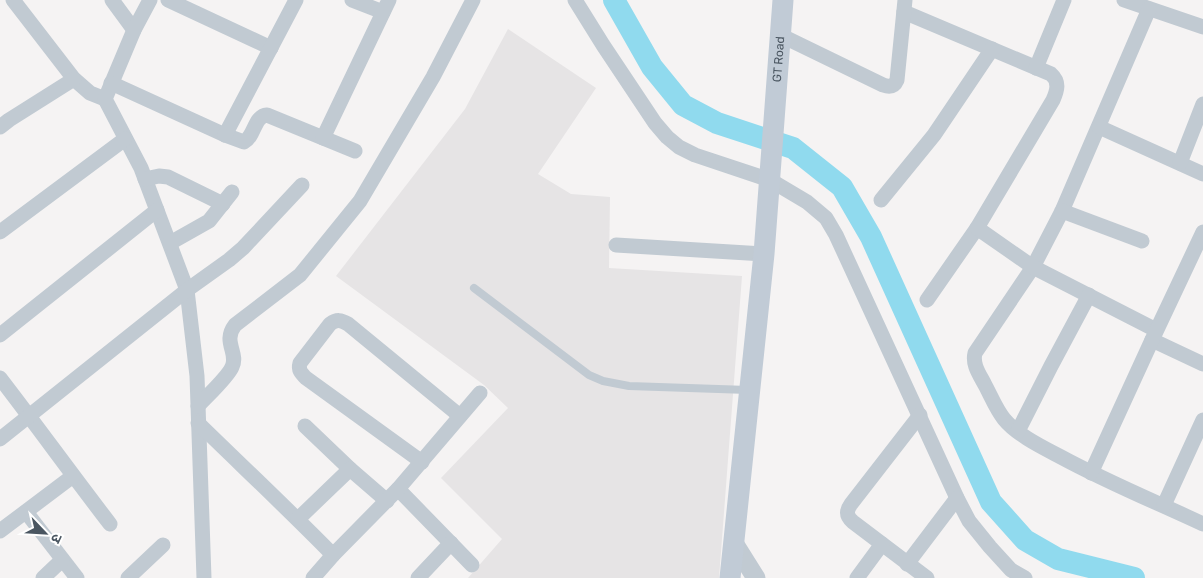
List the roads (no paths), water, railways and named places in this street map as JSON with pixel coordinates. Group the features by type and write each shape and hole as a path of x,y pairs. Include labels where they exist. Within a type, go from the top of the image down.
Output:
{"main road":[{"name":"GT Road","path":"730,578 764,254 783,0"}],"street":[{"path":"13,0 74,79 90,93 105,98 141,168 187,290 198,406 204,578"},
{"path":"112,0 134,30"},
{"path":"105,98 134,30 150,0"},
{"path":"168,0 270,48"},
{"path":"225,135 296,0"},
{"path":"324,138 386,6 352,0"},
{"path":"198,406 229,372 233,365 230,338 231,331 235,325 300,274 360,201 433,77 473,0"},
{"path":"575,0 655,123 667,137 679,147 695,155 770,174 826,218 836,235 969,521 1009,574 1025,578"},
{"path":"1036,68 1064,0"},
{"path":"1203,27 1136,3 1099,127 1062,211 1033,267 975,353 974,358 976,366 997,408 1004,419 1018,431 1043,448 1091,473 1203,524"},
{"path":"780,34 890,87 897,80 904,6 1055,77 1057,89 1053,100 977,228 927,300"},
{"path":"881,200 934,135 992,49"},
{"path":"3,119 74,79"},
{"path":"111,83 244,142 250,138 260,118 267,114 355,151"},
{"path":"1180,163 1203,104"},
{"path":"1099,127 1203,174"},
{"path":"0,232 125,139"},
{"path":"145,180 159,176 168,177 227,198 205,224 170,244"},
{"path":"0,439 187,290 229,260 243,248 302,185"},
{"path":"0,335 158,210"},
{"path":"1062,211 1142,241"},
{"path":"977,228 1033,267 1089,296 1203,364"},
{"path":"1091,473 1203,232"},
{"path":"616,245 764,254"},
{"path":"1018,431 1089,296"},
{"path":"422,462 300,372 300,363 330,324 341,320 348,324 460,416"},
{"path":"0,378 110,524"},
{"path":"313,578 333,555 398,490 480,393"},
{"path":"920,415 848,508 847,512 849,518 927,578"},
{"path":"1164,506 1203,420"},
{"path":"198,423 333,555"},
{"path":"305,426 387,501"},
{"path":"298,519 350,469"},
{"path":"0,532 72,476"},
{"path":"398,490 472,564"},
{"path":"907,564 957,498"},
{"path":"26,512 77,578"},
{"path":"418,578 451,543"},
{"path":"734,543 756,578"},
{"path":"857,578 882,544"},
{"path":"128,578 163,545"},
{"path":"43,578 62,560"}],"lane":[{"path":"474,288 589,375 603,381 629,386 750,390"}],"waterway":[{"path":"614,0 652,67 683,105 717,123 793,148 842,187 871,237 991,502 1025,540 1058,559 1134,578"}]}
